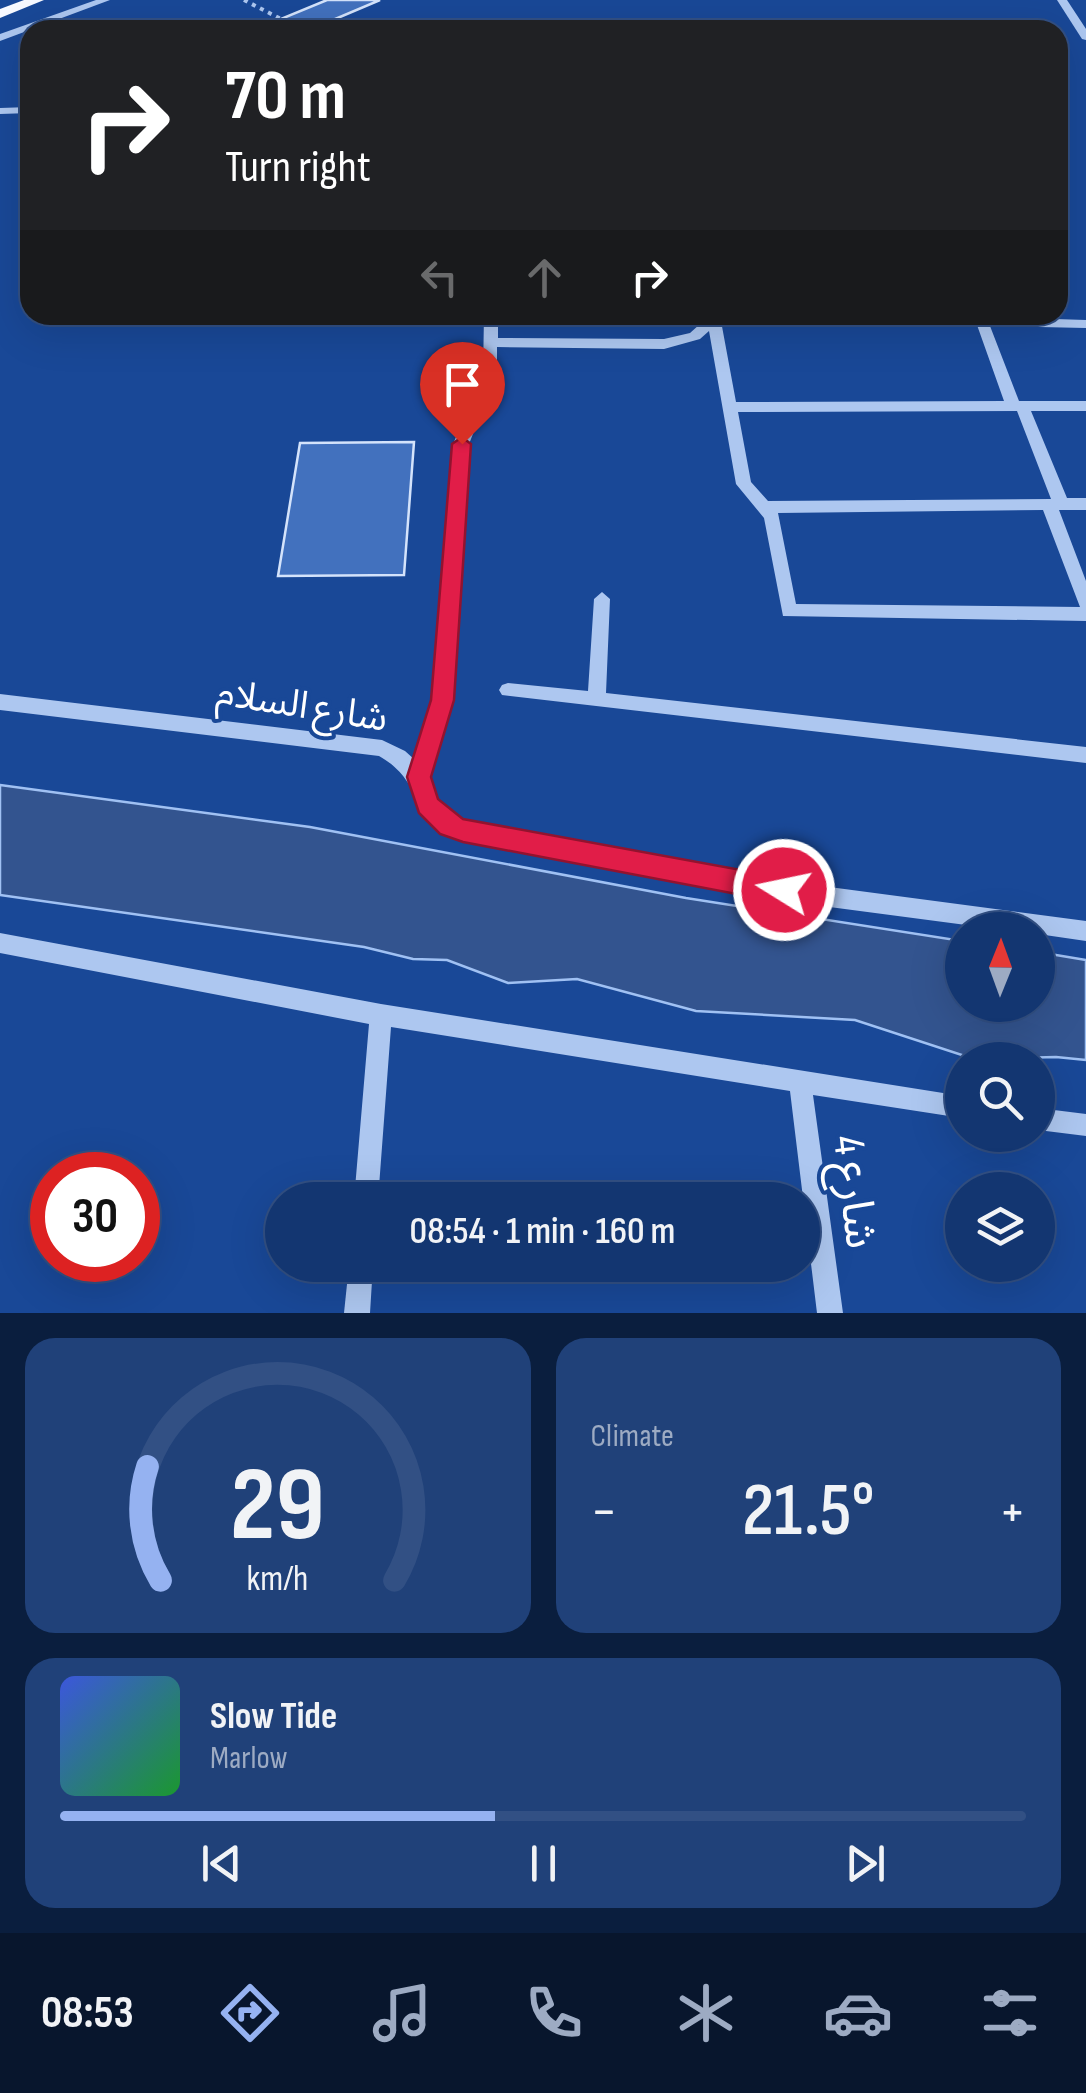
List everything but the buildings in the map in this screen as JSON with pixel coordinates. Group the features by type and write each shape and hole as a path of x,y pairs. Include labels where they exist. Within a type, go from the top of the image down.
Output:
{"main road":[{"path":"0,14 37,0"}],"street":[{"path":"50,20 105,0"},
{"path":"1062,0 1086,37"},
{"path":"419,777 442,700 462,444 488,382 491,325"},
{"path":"490,342 664,344 695,336 710,325"},
{"path":"722,325 729,407 744,484 766,507 774,526 791,613 1086,614"},
{"path":"983,325 1055,504 1086,603"},
{"path":"729,407 1086,406"},
{"path":"766,507 1086,504"},
{"path":"597,700 602,598"},
{"path":"508,690 1086,755"},
{"name":"شارع السلام","path":"0,702 382,748 410,764 436,817 463,830 784,890 1086,931"},
{"path":"0,943 382,1014 945,1104"},
{"path":"368,1182 382,1014"},
{"name":"شارع 4","path":"800,1082 830,1313"},
{"path":"1055,1120 1086,1125"},
{"path":"357,1313 360,1282"}],"path":[{"path":"244,0 281,19"}],"water":[{"path":"0,785 310,827 686,898 945,938 945,1022 1055,1022 1055,955 1086,960 1086,1060 1055,1057 1055,1042 945,1042 945,1049 855,1020 696,1011 577,979 508,983 447,960 413,959 364,947 0,895"}],"route":[{"path":"462,444 442,700 434,738 419,777 436,817 463,830 784,890"}]}
